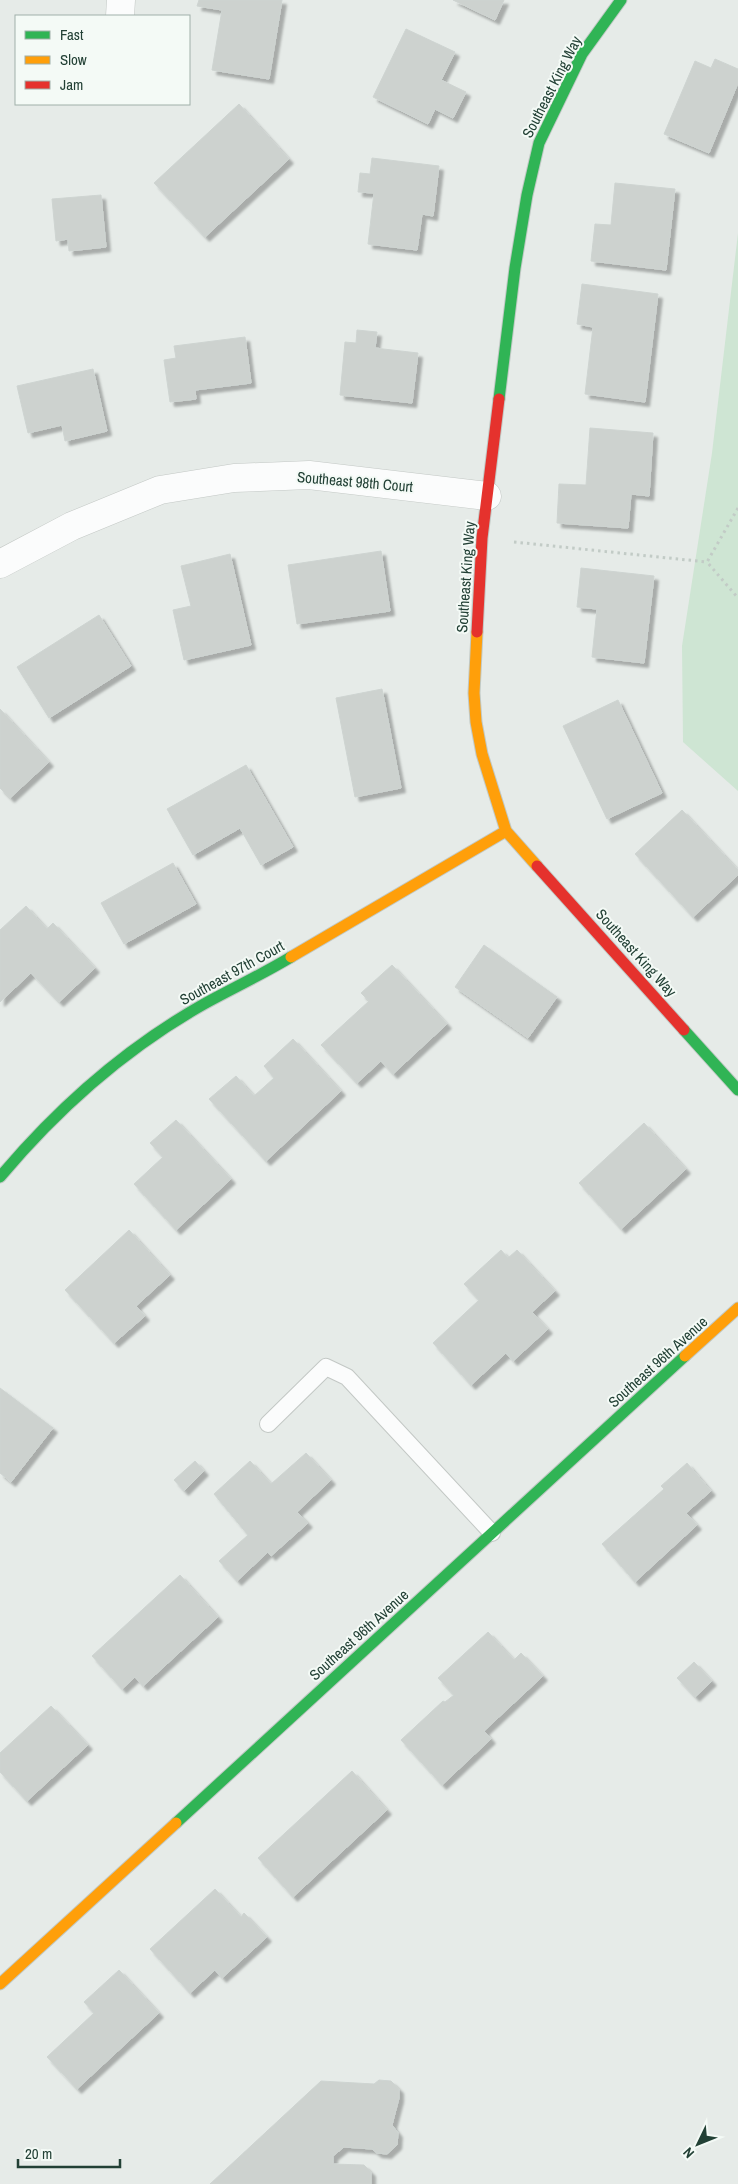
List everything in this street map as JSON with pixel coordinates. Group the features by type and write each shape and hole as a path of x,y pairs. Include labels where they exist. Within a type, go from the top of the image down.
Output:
{"street":[{"path":"120,15 121,0"},
{"name":"Southeast King Way","path":"621,0 582,54 539,143 515,268 482,538 474,703 482,754 506,831 738,1090"},
{"name":"Southeast 98th Court","path":"0,564 72,526 160,490 234,478 309,476 487,496"},
{"name":"Southeast 97th Court","path":"0,1177 33,1138 76,1096 133,1050 204,1004 258,977 506,831"},
{"name":"Southeast 96th Avenue","path":"0,1984 738,1308"}],"lane":[{"path":"268,1424 326,1367 347,1377 492,1534"}],"path":[{"path":"707,562 738,508"},
{"path":"482,538 707,562 738,598"}],"green space":[{"path":"738,233 738,791 683,742 682,646 712,453"}],"building":[{"path":"199,0 282,0 269,79 212,70 222,10 197,6"},
{"path":"453,0 504,0 495,20"},
{"path":"406,29 455,52 441,80 466,92 453,118 435,109 428,124 373,97"},
{"path":"715,59 738,69 738,83 709,153 664,134 695,61 711,68"},
{"path":"239,104 289,159 205,237 154,183"},
{"path":"372,158 439,166 433,216 422,214 417,250 368,244 374,193 358,192 360,173 370,174"},
{"path":"615,183 675,189 666,270 591,261 595,224 611,225"},
{"path":"101,195 106,247 69,251 68,239 56,241 52,199"},
{"path":"582,284 658,294 645,402 585,394 593,327 577,324"},
{"path":"357,330 377,332 375,348 418,353 412,403 340,395 345,342 356,343"},
{"path":"245,337 251,383 195,390 196,399 170,402 164,360 176,358 174,346"},
{"path":"93,369 107,431 65,441 62,425 28,433 17,386"},
{"path":"590,428 653,433 649,496 631,494 628,528 557,523 559,484 586,485"},
{"path":"381,551 390,611 297,624 288,565"},
{"path":"230,554 251,645 184,660 173,610 191,606 181,566"},
{"path":"581,568 654,576 644,663 592,657 597,609 577,607"},
{"path":"99,615 131,666 49,718 17,667"},
{"path":"382,689 401,788 355,797 336,698"},
{"path":"618,700 662,793 607,819 563,726"},
{"path":"0,709 49,762 10,798 0,788"},
{"path":"246,765 293,847 261,865 240,828 193,855 167,809"},
{"path":"682,810 738,870 738,875 693,917 635,854"},
{"path":"173,863 196,904 124,944 101,903"},
{"path":"26,906 47,929 53,923 95,968 59,1002 31,973 0,1002 0,930"},
{"path":"484,945 557,997 528,1038 455,987"},
{"path":"392,965 447,1024 393,1074 381,1061 357,1083 321,1045 369,1001 361,993"},
{"path":"293,1039 341,1091 266,1161 209,1099 236,1076 254,1096 274,1078 264,1066"},
{"path":"176,1120 231,1179 176,1230 134,1184 163,1157 150,1143"},
{"path":"644,1123 686,1169 621,1229 579,1183"},
{"path":"129,1230 170,1275 136,1306 145,1316 114,1343 65,1290"},
{"path":"501,1250 508,1258 517,1250 555,1291 532,1312 548,1329 513,1361 506,1353 471,1385 433,1343 479,1300 464,1284"},
{"path":"0,1388 53,1428 11,1482 0,1473"},
{"path":"306,1453 331,1480 297,1512 308,1523 271,1556 268,1552 237,1581 219,1561 248,1535 214,1494 250,1461 271,1484"},
{"path":"195,1461 204,1471 184,1491 174,1480"},
{"path":"687,1463 711,1491 686,1513 697,1525 635,1582 602,1544 664,1489 661,1486"},
{"path":"180,1575 218,1617 143,1686 135,1677 122,1689 92,1656"},
{"path":"488,1632 514,1660 521,1653 543,1676 484,1731 491,1739 442,1785 401,1740 443,1701 445,1702 454,1695 438,1678"},
{"path":"694,1662 712,1681 695,1697 677,1678"},
{"path":"51,1706 88,1745 27,1801 0,1772 0,1753"},
{"path":"352,1771 387,1810 293,1897 258,1858"},
{"path":"215,1889 241,1917 244,1913 267,1937 222,1978 215,1970 190,1993 150,1949"},
{"path":"119,1970 159,2013 77,2089 47,2057 94,2013 84,2002"},
{"path":"379,2080 391,2081 399,2089 399,2098 392,2125 398,2133 397,2145 387,2154 377,2153 372,2149 344,2147 333,2156 333,2164 364,2165 371,2172 371,2184 210,2184 321,2081 374,2084"}],"traffic: fast":[{"path":"499,399 515,268 527,195 539,143 582,54 621,0"},
{"path":"0,1177 45,1127 94,1081 120,1060 175,1021 291,957"},
{"path":"684,1030 738,1090"},
{"path":"176,1823 685,1356"}],"traffic: slow":[{"path":"477,632 474,693 476,722 482,754 506,831 537,866"},
{"path":"291,957 506,831"},
{"path":"685,1356 738,1308"},
{"path":"0,1984 176,1823"}],"traffic: jam":[{"path":"477,632 482,538 499,399"},
{"path":"537,866 684,1030"}]}
